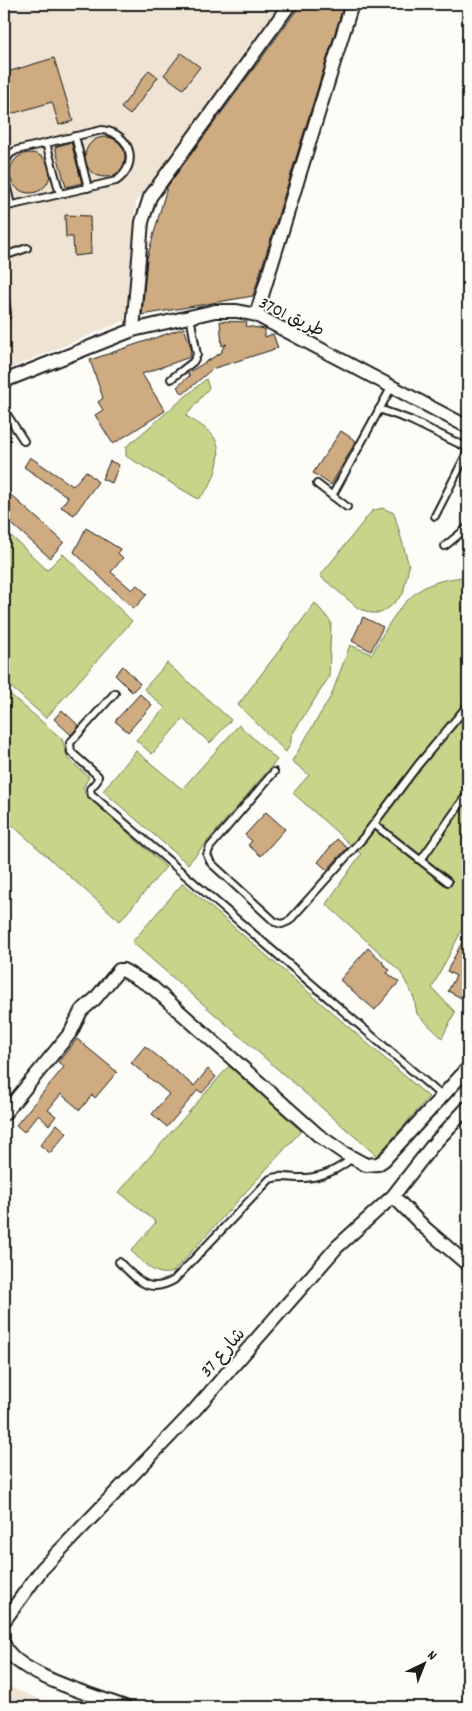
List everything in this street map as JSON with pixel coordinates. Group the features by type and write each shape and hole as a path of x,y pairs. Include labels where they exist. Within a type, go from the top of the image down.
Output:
{"street":[{"path":"134,330 142,222 150,197 290,4"},
{"path":"256,315 352,4"},
{"name":"طريق 3701","path":"4,381 134,330 190,316 225,310 256,315 468,427"},
{"path":"4,1114 71,1032 81,1011 98,996 116,972 123,970 152,987 296,1118 352,1158 370,1166 381,1163 468,1068"},
{"name":"شارع 37","path":"4,1621 42,1569 192,1413 337,1247 393,1196 426,1152 468,1107"},
{"path":"393,1196 425,1228 468,1266"},
{"path":"4,1644 10,1656 32,1670 125,1707"}],"lane":[{"path":"4,164 10,154 17,150 102,130 110,131 122,138 130,150 129,165 122,177 116,181 4,207"},
{"path":"74,136 88,188"},
{"path":"46,143 60,194"},
{"path":"4,176 11,205"},
{"path":"4,256 27,248"},
{"path":"4,295 7,313 4,320"},
{"path":"171,379 196,358 198,352 190,316"},
{"path":"332,496 391,388"},
{"path":"379,409 410,420 468,449 435,516"},
{"path":"4,410 24,440"},
{"path":"317,484 347,506"},
{"path":"445,546 468,527"},
{"path":"115,694 70,744 71,752 98,776 97,781 90,789 91,794 442,1096"},
{"path":"274,772 210,846 207,855 211,864 275,922 282,924 289,921 374,824 418,765 468,705"},
{"path":"421,860 468,793"},
{"path":"374,824 448,882"},
{"path":"119,1262 143,1285 161,1288 174,1280 270,1179 279,1175 306,1178 338,1170 352,1158"}],"shaded area":[{"path":"4,4 283,4 136,203 126,320 4,371"},
{"path":"4,1685 60,1707 4,1707"}],"green space":[{"path":"206,379 209,388 186,416 208,431 217,442 218,459 216,470 211,482 198,499 126,456 126,447"},
{"path":"382,508 394,513 409,566 403,594 381,613 371,613 358,608 320,576 372,511"},
{"path":"4,529 47,570 63,554 132,621 46,718 4,681"},
{"path":"468,576 468,918 432,988 455,1012 442,1038 417,1014 414,998 400,971 326,904 361,854 293,793 309,775 292,761 331,696 350,645 372,654 397,612 414,595 434,583"},
{"path":"315,603 331,622 329,677 291,736 291,742 286,752 238,705"},
{"path":"167,663 231,720 210,743 183,719 152,754 136,740 165,708 144,689"},
{"path":"4,689 62,739 68,759 89,777 83,788 85,794 166,867 120,921 4,818"},
{"path":"239,725 277,760 188,864 103,791 136,751 182,789"},
{"path":"183,883 429,1097 377,1156 132,942"},
{"path":"229,1066 301,1131 173,1272 160,1273 150,1268 131,1251 156,1222 119,1192"}],"building":[{"path":"301,4 344,4 253,296 142,315 147,258 167,187"},
{"path":"181,53 200,67 183,89 164,75"},
{"path":"54,58 73,121 59,125 52,102 4,116 4,73"},
{"path":"149,70 158,77 130,115 121,108"},
{"path":"109,137 116,140 122,146 125,157 124,165 116,174 109,177 101,177 94,174 86,165 85,153 88,146 97,138"},
{"path":"71,142 82,183 66,187 55,147"},
{"path":"26,153 34,153 41,156 47,162 50,173 47,184 41,190 34,193 26,193 19,190 13,184 10,177 10,169 13,162 19,156"},
{"path":"65,215 90,216 91,254 74,256 73,237 66,237"},
{"path":"220,321 247,322 246,326 265,329 265,337 273,334 278,348 212,369 183,394 177,387 189,376 188,373 222,352 222,349 227,344 222,346"},
{"path":"184,328 191,347 190,357 142,374 165,411 113,444 95,415 103,410 98,402 103,398 90,360"},
{"path":"341,431 356,441 331,485 313,473"},
{"path":"30,457 73,486 86,471 98,482 74,515 61,507 68,497 24,467"},
{"path":"110,461 119,465 112,483 102,479"},
{"path":"4,489 64,542 50,558 4,517"},
{"path":"86,528 120,549 118,553 123,558 111,572 132,590 137,585 147,594 134,609 74,552"},
{"path":"363,617 383,627 371,651 352,641"},
{"path":"123,666 140,684 132,692 115,675"},
{"path":"140,694 152,705 128,732 115,721"},
{"path":"62,710 79,726 71,735 54,719"},
{"path":"266,812 285,829 261,856 248,845 252,841 245,835"},
{"path":"337,839 347,848 327,870 318,862"},
{"path":"468,931 468,994 465,1000 448,991 456,976 447,971"},
{"path":"368,948 390,970 387,973 399,982 375,1010 340,980"},
{"path":"77,1039 117,1072 95,1098 92,1095 80,1110 61,1094 48,1110 56,1116 49,1125 38,1115 24,1132 16,1125 64,1067 58,1062"},
{"path":"145,1046 194,1086 208,1069 216,1077 202,1093 198,1090 167,1127 152,1114 169,1094 131,1063"},
{"path":"57,1124 67,1133 50,1153 40,1145"}]}
